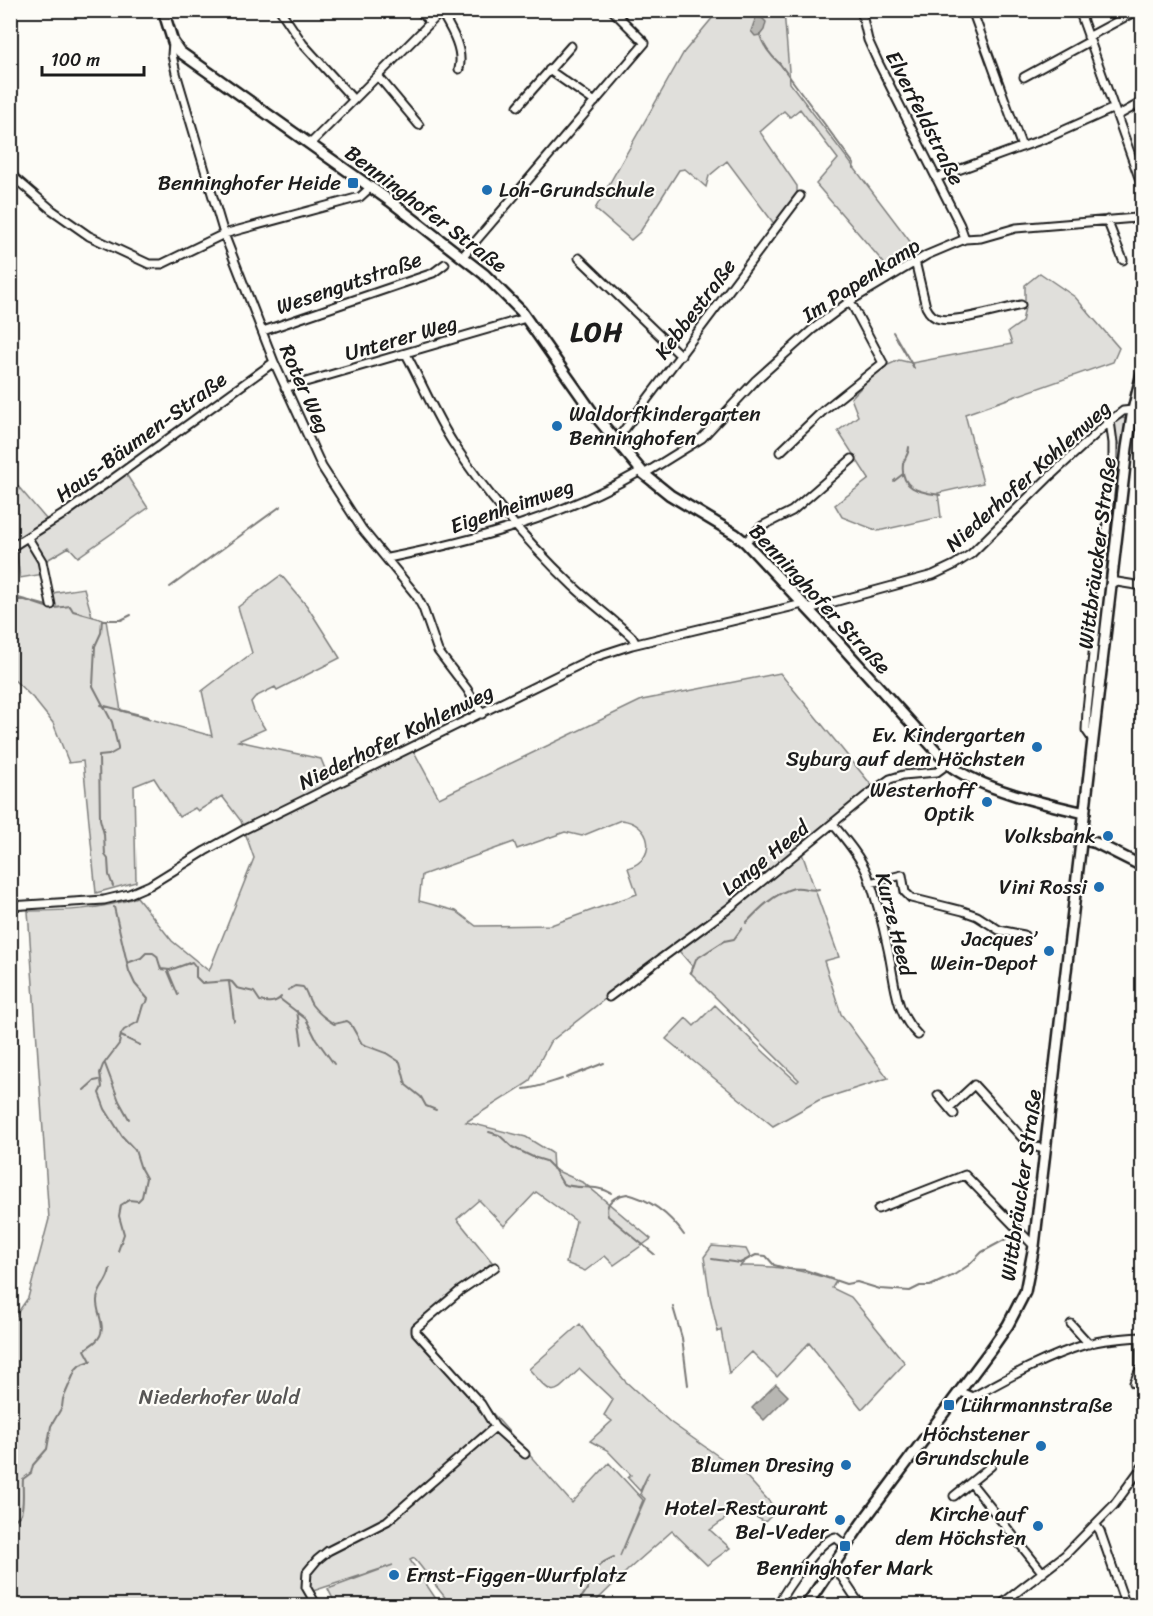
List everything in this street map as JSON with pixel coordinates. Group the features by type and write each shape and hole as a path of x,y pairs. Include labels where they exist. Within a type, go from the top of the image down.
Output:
{"main road":[{"path":"163,10 172,42"},
{"name":"Benninghofer Straße","path":"172,42 186,56 371,187 463,256 502,290 526,318 615,442 642,472 670,495 745,542 948,764 965,776 984,784 1085,813"},
{"name":"Wittbräucker Straße","path":"806,1605 846,1545 992,1348 1015,1312 1027,1285 1034,1246 1111,581 1133,410 1143,372"},
{"path":"1080,839 1096,843 1143,866"}],"street":[{"path":"280,10 303,44 353,99"},
{"path":"419,10 430,22"},
{"path":"463,256 645,43 612,10"},
{"name":"Elverfeldstraße","path":"861,10 871,47 965,239"},
{"path":"972,10 1022,147"},
{"path":"1078,10 1143,186"},
{"path":"1024,77 1138,10"},
{"path":"310,144 442,11 458,44 461,62 459,69"},
{"name":"Roter Weg","path":"172,42 176,74 224,234 273,362 322,467 362,529 416,595 438,651 467,688 482,714"},
{"path":"518,106 571,46"},
{"path":"549,70 595,102"},
{"path":"378,76 419,125"},
{"path":"936,178 1143,102"},
{"path":"1134,163 1143,158"},
{"path":"10,174 52,210 89,236 149,264 162,264 224,234 360,197 371,187"},
{"name":"Kebbestraße","path":"615,442 800,196"},
{"name":"Im Papenkamp","path":"642,472 697,442 756,380 813,329 850,301 915,261 965,239 981,238 1016,228 1136,218 1143,215"},
{"path":"1107,220 1123,260"},
{"path":"579,258 681,356"},
{"path":"915,261 926,307 937,319 948,320 1021,305"},
{"name":"Wesengutstraße","path":"263,331 433,273 445,264"},
{"path":"780,452 824,410 883,363 850,301"},
{"name":"Unterer Weg","path":"285,388 526,318"},
{"path":"406,354 452,441 478,479 517,527 573,586 632,637 636,644"},
{"name":"Haus-Bäumen-Straße","path":"12,546 28,538 273,362"},
{"name":"Niederhofer Kohlenweg","path":"10,906 104,900 129,894 150,885 224,840 595,657 636,644 918,580 954,566 971,554 1110,421 1123,411 1133,410"},
{"name":"Wittbräucker Straße","path":"1093,740 1086,730 1087,710 1113,467 1110,421"},
{"path":"745,542 762,526 792,511 852,459"},
{"name":"Eigenheimweg","path":"388,558 459,543 517,527 576,504 642,472"},
{"path":"28,538 42,561 51,605"},
{"path":"1111,581 1143,586"},
{"name":"Lange Heed","path":"609,997 728,909 890,779 903,775 937,772 948,764"},
{"name":"Kurze Heed","path":"832,824 855,853 866,872 888,949 899,1008 918,1035"},
{"path":"870,883 902,875 905,892 911,898 963,911 977,916 999,930 1024,935"},
{"path":"949,1108 974,1085 1026,1143 1045,1149"},
{"path":"938,1095 954,1114"},
{"path":"878,1209 965,1175 1034,1246"},
{"path":"495,1267 461,1290 416,1328 416,1332 481,1404 495,1427 525,1454"},
{"path":"1071,1324 1089,1344"},
{"path":"959,1390 973,1397 1008,1377 1089,1344 1141,1337 1140,1369 1134,1383"},
{"path":"317,1605 306,1587 307,1572 317,1560 328,1551 387,1521 495,1427"},
{"path":"954,1496 991,1466"},
{"path":"999,1605 1065,1556 1114,1505 1143,1467"},
{"path":"971,1483 1043,1573"},
{"path":"1096,1525 1126,1605"},
{"path":"777,1605 808,1562 829,1539 835,1537 846,1545"},
{"path":"833,1564 861,1605"}],"green space":[{"path":"719,10 784,11 790,83 918,252 889,269 816,184 838,159 800,109 790,117 784,111 760,132 797,186 797,196 775,225 727,161 709,176 706,187 685,169 679,170 640,232 631,240 595,209 684,52"},
{"path":"1040,273 1075,297 1119,348 1113,362 965,414 983,483 938,493 941,517 878,531 842,517 835,505 869,479 838,431 858,416 851,398 879,369 899,360 912,363 1012,344 1008,332 1022,322 1025,285"},
{"path":"1123,418 1127,419 1122,459 1115,458 1114,424"},
{"path":"124,471 148,508 78,557 69,547 42,563 44,574 20,578 15,541 11,540 10,477 52,526"},
{"name":"Niederhofer Wald","path":"281,575 307,606 340,658 277,690 275,687 255,697 251,702 265,729 238,741 321,759 332,786 412,748 439,798 642,700 780,673 873,787 799,845 839,957 824,961 841,1014 888,1078 819,1100 773,1126 666,1039 686,1018 694,1026 715,1005 797,1082 799,1080 690,972 692,966 674,945 550,1042 529,1082 466,1122 526,1137 552,1153 553,1169 584,1183 651,1239 614,1265 605,1256 585,1271 566,1263 576,1221 536,1192 504,1226 479,1200 457,1219 492,1262 417,1328 572,1503 609,1463 643,1500 620,1556 645,1499 640,1494 649,1472 640,1491 628,1478 631,1475 607,1450 590,1441 612,1421 604,1415 613,1400 580,1369 559,1388 550,1390 529,1369 580,1324 625,1381 670,1422 745,1475 777,1510 765,1522 740,1508 710,1530 730,1548 707,1565 672,1531 592,1605 451,1605 414,1558 410,1560 440,1605 336,1605 328,1589 393,1565 313,1591 318,1605 11,1605 11,1322 28,1298 49,1219 28,911 96,907 137,897 172,941 209,971 254,858 241,821 222,796 198,811 195,808 179,817 154,778 134,786 136,882 96,893 83,761 69,763 53,723 33,698 11,677 11,599 16,597 48,606 52,593 84,588 92,616 106,620 121,711 212,736 202,691 252,653 238,607","holes":["621,820 631,823 645,834 647,842 644,857 628,868 637,894 551,925 476,926 456,911 419,901 422,875 514,842 517,849 565,832 582,836"]},
{"path":"712,1246 746,1249 750,1257 740,1266 789,1269 836,1281 832,1288 851,1297 905,1363 862,1409 809,1343 777,1377 752,1352 729,1374 721,1330 718,1332 710,1297 704,1257"}],"shaded area":[{"path":"756,17 766,22 764,30 760,35 755,36 751,31"},
{"path":"776,1384 788,1396 764,1420 752,1408"}],"waterway":[{"path":"760,10 760,17"},
{"path":"760,35 768,50 854,164 853,168"},
{"path":"893,332 914,368"},
{"path":"909,447 903,464 903,473 908,484 919,491 940,495"},
{"path":"894,481 903,474"},
{"path":"170,587 281,506"},
{"path":"10,600 25,600 49,608"},
{"path":"55,608 70,606 73,611 102,619 101,633 95,646 93,686 112,722 118,747 118,750 109,755 99,756 100,819 104,834 105,855 108,859 109,875 113,886"},
{"path":"102,620 121,620 131,615"},
{"path":"101,705 148,717"},
{"name":"Lange Heed","path":"746,923 768,902 787,890 819,889"},
{"path":"114,907 129,971 135,984 148,999 143,1005 138,1022 121,1034 119,1044 103,1065 100,1073 102,1087 99,1093 105,1109 122,1136 135,1150 146,1178 142,1197 138,1201 129,1200 121,1205 119,1216 124,1234 118,1251"},
{"name":"Lange Heed","path":"691,973 696,959 724,941 734,939 742,928"},
{"path":"127,963 141,958 146,953 153,953 157,956 161,969 170,970 192,962 196,967 196,977 202,983 229,981 237,988 254,992 263,1002 274,1001 281,997"},
{"path":"168,971 178,995"},
{"path":"229,982 234,1021"},
{"path":"288,990 295,986 303,987 312,1005 325,1018 334,1024 347,1021 362,1044 386,1053 400,1062 406,1085 421,1097 426,1106 436,1110"},
{"path":"280,999 306,1019 316,1039 334,1064"},
{"path":"297,1011 302,1044"},
{"path":"121,1036 140,1045"},
{"name":"Lange Heed","path":"566,1078 604,1063"},
{"path":"105,1064 119,1101 129,1119"},
{"name":"Lange Heed","path":"524,1089 562,1079"},
{"path":"84,1090 94,1081 99,1080"},
{"path":"489,1132 499,1135 512,1147 546,1161 563,1184 606,1190 611,1193"},
{"path":"654,1254 608,1216 607,1211 612,1200 627,1194 644,1200 673,1221 684,1235"},
{"path":"712,1259 740,1263 756,1255 766,1256 774,1265 805,1270 846,1284 857,1282 880,1289 910,1291 920,1286 930,1286 954,1275 982,1252 1006,1239"},
{"path":"10,1526 22,1512 23,1479 31,1473 33,1465 47,1449 51,1426 62,1407 63,1399 76,1369 91,1361 85,1350 96,1341 102,1332 97,1300 110,1269"},
{"path":"673,1307 682,1338 688,1385"},
{"path":"576,1606 596,1569 614,1557"}],"place":[{"name":"Benninghofer Heide","path":"353,183"},
{"name":"Loh-Grundschule","path":"487,190"},
{"name":"Waldorfkindergarten Benninghofen","path":"557,426"},
{"name":"Ev. Kindergarten Syburg auf dem Höchsten","path":"1037,747"},
{"name":"Westerhoff Optik","path":"987,802"},
{"name":"Volksbank","path":"1108,836"},
{"name":"Vini Rossi","path":"1099,887"},
{"name":"Jacques’ Wein-Depot","path":"1049,951"},
{"name":"Lührmannstraße","path":"949,1405"},
{"name":"Höchstener Grundschule","path":"1041,1446"},
{"name":"Blumen Dresing","path":"846,1465"},
{"name":"Hotel-Restaurant Bel-Veder","path":"840,1520"},
{"name":"Kirche auf dem Höchsten","path":"1038,1526"},
{"name":"Benninghofer Mark","path":"845,1546"},
{"name":"Ernst-Figgen-Wurfplatz","path":"394,1575"}],"district":[{"name":"LOH","path":"597,332"}]}
